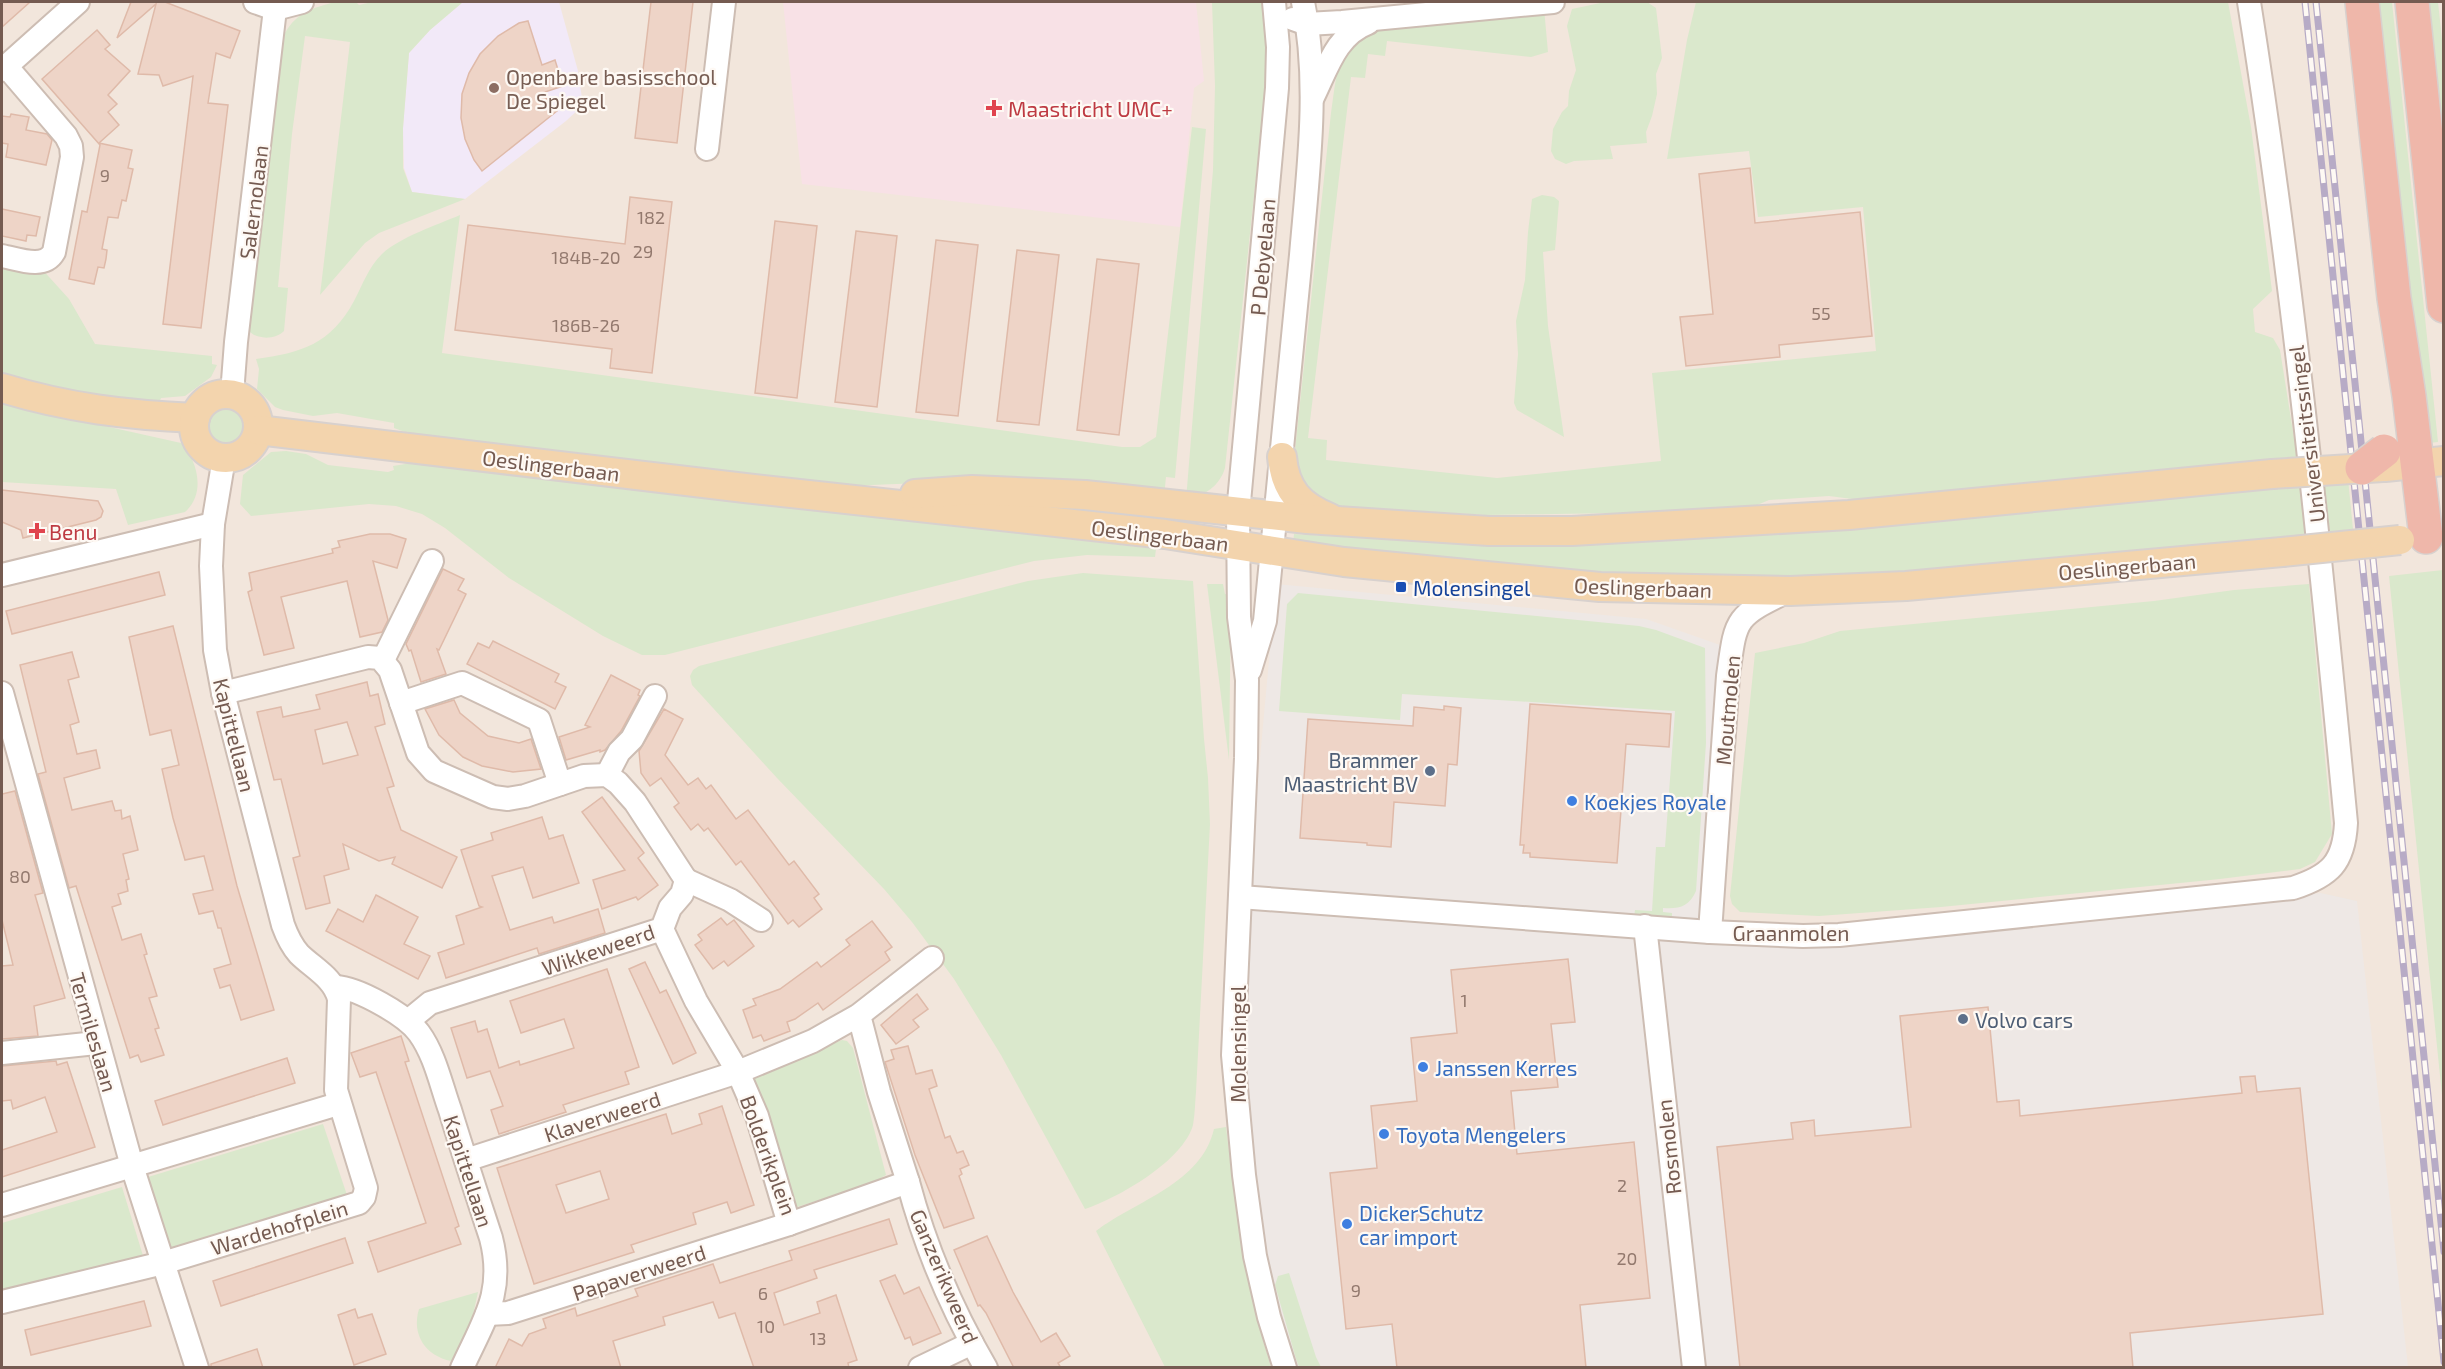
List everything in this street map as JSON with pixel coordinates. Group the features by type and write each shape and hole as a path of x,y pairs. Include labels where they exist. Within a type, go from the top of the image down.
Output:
{"highway":[{"path":"2362,2 2394,298 2405,367 2433,462 2428,537"},
{"path":"2412,2 2444,306"},
{"path":"2377,462 2393,441 2399,427 2399,398 2405,367"}],"main road":[{"path":"2,388 74,407 106,412 195,418"},
{"path":"232,394 252,406 257,417 258,430 254,442 246,451 235,457 224,458 211,454 201,447 194,431 195,418 201,406 211,397 232,394"},
{"name":"Oeslingerbaan","path":"258,430 844,499 1166,534 1344,562 1600,587 1790,591 1906,586 2428,537"},
{"path":"1282,457 1287,482 1302,503 1315,512 1338,520"},
{"name":"Oeslingerbaan","path":"844,499 972,490 1021,491 1085,495 1275,516 1489,531 1572,531 1849,515 2377,462 2433,462"}],"street":[{"path":"2,256 42,263 50,259 54,252 72,157 71,146 66,136 4,68 78,2"},
{"path":"265,5 302,2"},
{"path":"707,148 724,2"},
{"path":"1274,7 1294,2"},
{"name":"P Debyelaan","path":"1275,516 1307,185 1311,101 1307,24 1302,2"},
{"path":"1274,7 1307,24 1553,2"},
{"name":"Universiteitssingel","path":"2249,2 2271,145 2326,604 2346,824 2342,853 2335,866"},
{"name":"Salernolaan","path":"232,394 265,5"},
{"name":"P Debyelaan","path":"1238,513 1277,88 1278,47 1274,7"},
{"path":"1311,101 1345,36 1362,25 1378,19"},
{"name":"Kapittellaan","path":"224,458 213,524 212,623 223,693 283,925 289,940 299,953 336,987 347,988 394,1011 408,1021 419,1032 433,1060 491,1238 496,1263 496,1282 487,1314 462,1368"},
{"name":"Molensingel","path":"1238,513 1239,617 1247,680 1233,1041 1234,1082 1255,1256 1269,1317 1285,1368"},
{"name":"Molensingel","path":"1247,680 1265,621 1275,516"},
{"path":"2,575 213,524"},
{"path":"383,660 432,561"},
{"name":"Moutmolen","path":"1710,932 1727,687 1733,640 1740,620 1749,611 1790,591"},
{"path":"223,693 368,657 383,660 390,670 418,753 434,771 493,797 508,798 525,796 584,776 607,775 618,783 634,802 667,848 686,880 730,900 761,920"},
{"path":"401,703 462,683 539,720 560,784"},
{"name":"Termileslaan","path":"2,693 96,1043 132,1166 197,1368"},
{"path":"607,775 619,752 632,739 655,696"},
{"name":"Graanmolen","path":"1240,897 1710,932 1803,936 1839,935 2293,888 2310,883 2335,866"},
{"name":"Wikkeweerd","path":"408,1021 430,1003 662,929 670,908 682,894 686,880"},
{"name":"Rosmolen","path":"1645,926 1694,1368"},
{"path":"662,929 696,1001 738,1072"},
{"name":"Bolderikplein","path":"908,1182 789,1224 757,1116 738,1072 813,1041 859,1015 932,958"},
{"path":"2,1204 338,1104 335,1078 339,1010 336,987"},
{"path":"859,1015 879,1092 908,1182"},
{"path":"2,1053 96,1043"},
{"name":"Klaverweerd","path":"466,1161 738,1072"},
{"name":"Wardehofplein","path":"2,1302 163,1263 359,1203 364,1197 366,1188 338,1104"},
{"name":"Ganzerikweerd","path":"908,1182 921,1230 972,1343 986,1368"},
{"name":"Papaverweerd","path":"487,1314 508,1313 789,1224"},
{"path":"920,1368 972,1343"}],"shaded area":[{"path":"2,2 2443,2 2443,1367 2,1367"},
{"name":"Openbare basisschool De Spiegel","path":"463,2 559,2 578,71 583,105 566,121 465,199 412,192 404,168 403,128 409,53 430,30"},
{"name":"Maastricht UMC+","path":"783,2 1196,2 1204,81 1194,88 1180,227 802,184"},
{"path":"1276,584 1646,619 1720,645 1701,920 1861,937 2321,893 2357,901 2408,1367 1296,1367 1287,1344 1260,1237 1238,1060 1249,878"}],"green space":[{"path":"335,2 356,2 359,5 372,2 463,2 430,30 409,53 403,128 403,168 412,192 465,199 379,233 365,243 320,295 350,42 305,36 292,134 278,287 288,288 284,331 271,337 256,336 248,330 285,33 300,16"},
{"path":"1212,2 1265,2 1266,69 1225,468 1215,485 1199,496 1186,500 1213,170 1215,86"},
{"path":"1605,2 1647,2 1656,8 1662,58 1656,74 1657,94 1646,132 1647,143 1610,146 1613,159 1574,161 1566,164 1555,159 1551,151 1553,129 1568,106 1569,91 1576,70 1567,26 1572,9"},
{"path":"1696,2 2228,2 2251,127 2272,291 2253,309 2255,332 2273,338 2280,350 2297,457 1876,502 1829,496 1769,500 1743,511 1485,515 1337,506 1311,495 1297,474 1294,459 1331,113 1337,76 1344,56 1350,47 1371,30 1544,8 1548,52 1531,57 1387,41 1385,56 1368,54 1365,78 1351,77 1308,438 1327,440 1326,460 1497,478 1661,461 1652,373 1876,351 1863,207 1758,217 1749,151 1667,159 1687,40"},
{"path":"2376,2 2392,2 2438,442 2420,444"},
{"path":"2425,2 2438,2 2444,58 2443,179"},
{"path":"1192,127 1206,129 1175,478 1166,477 1164,497 922,483 846,486 424,439 394,428 394,423 337,413 313,416 283,410 275,407 257,389 259,369 256,359 301,349 325,337 345,316 369,271 382,254 409,237 460,215 442,353 1122,447 1140,447 1156,437"},
{"path":"1542,195 1554,197 1559,201 1555,250 1543,252 1548,326 1564,437 1517,410 1514,403 1518,354 1516,321 1525,280 1532,199"},
{"path":"2,260 40,267 69,299 95,344 212,356 212,364 217,365 211,377 185,396 161,398 159,403 126,404 2,377"},
{"path":"2,400 181,443 192,459 197,478 196,496 192,505 185,512 128,525 116,489 2,482"},
{"path":"226,408 239,413 244,426 239,439 226,444 213,439 208,426 213,413"},
{"path":"286,451 306,454 328,465 388,472 394,470 393,466 424,461 1156,549 1155,557 1087,555 1034,561 665,655 642,655 603,636 509,578 445,528 422,514 396,506 369,504 251,516 240,504 243,475 271,452"},
{"path":"2348,479 2353,529 2330,532 2324,482"},
{"path":"2302,484 2308,534 1951,574 1688,581 1293,544 1294,534 1494,546 1532,546 1633,535"},
{"path":"2444,570 2443,1105 2389,576"},
{"path":"1083,573 1193,581 1210,824 1193,1125 1177,1152 1148,1176 1099,1204 1085,1209 1001,1055 954,979 912,922 884,889 777,778 692,685 690,676 699,666 1028,581"},
{"path":"1207,584 1223,584 1225,594 1231,595 1229,760"},
{"path":"2309,584 2332,834 2315,862 2300,869 2220,879 1941,907 1819,916 1740,912 1732,904 1730,896 1755,653 1804,643 1840,631"},
{"path":"1298,593 1639,626 1705,648 1706,743 1696,891 1690,901 1679,907 1663,908 1663,912 1672,913 1672,920 1634,917 1635,910 1652,911 1656,847 1665,847 1675,711 1402,694 1400,720 1279,711 1287,604"},
{"path":"842,1040 847,1041 853,1048 886,1175 872,1183 794,1208 752,1080 754,1077"},
{"path":"323,1124 347,1195 171,1248 148,1177"},
{"path":"1226,1127 1248,1278 1271,1367 1165,1367 1096,1231 1182,1177 1196,1164 1207,1148 1214,1129"},
{"path":"122,1187 144,1259 2,1294 2,1223"},
{"path":"1289,1273 1321,1367 1299,1367 1296,1359 1275,1285 1278,1276"},
{"path":"478,1292 471,1324 451,1361 434,1354 419,1336 417,1318 419,1309"}],"building":[{"path":"2,2 30,2 2,27"},
{"path":"131,2 165,2 240,31 230,58 216,53 208,103 228,105 201,328 163,324 193,76 163,86 159,75 138,74 156,4 117,38"},
{"path":"651,2 693,2 677,143 635,138"},
{"path":"528,21 542,65 555,60 563,86 542,93 557,111 482,171 474,160 465,139 461,118 462,94 469,73 480,54 498,36 519,23"},
{"path":"97,30 110,45 105,49 130,71 108,95 117,104 108,112 119,125 99,143 132,150 128,168 133,169 126,201 122,200 118,218 108,217 102,249 107,250 106,259 104,268 98,267 94,284 69,279 82,211 87,212 100,145 42,79"},
{"path":"11,114 29,117 26,130 47,134 52,140 46,165 6,157 8,144 2,143 2,116 10,117"},
{"path":"1750,168 1755,223 1860,212 1872,336 1779,345 1780,357 1686,366 1680,317 1713,314 1699,174"},
{"path":"630,197 672,202 652,373 610,368 612,349 455,330 468,225 625,244"},
{"path":"2,209 40,217 36,236 27,235 26,241 2,236"},
{"path":"775,221 817,226 797,398 755,393"},
{"path":"856,231 897,236 877,407 835,402"},
{"path":"936,240 978,245 958,416 916,412"},
{"path":"1017,250 1059,255 1039,425 997,421"},
{"path":"1097,259 1139,264 1119,435 1077,430"},
{"path":"2,490 98,501 103,511 101,517 96,520 23,538 21,530 2,522"},
{"path":"370,534 390,534 406,539 397,568 373,561 388,620 382,632 360,637 347,581 281,597 294,648 264,655 248,592 252,590 249,573 333,553 332,549 340,547 338,541"},
{"path":"443,569 464,579 458,590 466,594 439,650 437,649 446,674 421,682 411,650 409,651 406,644"},
{"path":"159,572 165,595 12,634 6,611"},
{"path":"173,626 237,886 274,1010 241,1020 230,985 220,988 214,969 231,964 221,928 218,928 213,911 199,914 193,894 213,890 204,856 185,860 173,818 162,769 179,765 171,730 150,735 129,637"},
{"path":"493,641 559,674 555,682 566,687 555,709 467,664 478,643 489,648"},
{"path":"72,652 79,677 68,680 79,722 70,725 77,754 96,750 100,768 64,778 72,810 112,801 115,811 121,810 122,819 130,816 138,850 123,854 129,879 126,880 128,891 118,894 121,904 112,907 122,940 141,934 147,954 144,955 157,996 149,998 159,1028 155,1029 164,1055 141,1062 138,1055 130,1058 76,886 69,888 38,774 46,772 20,665"},
{"path":"611,675 640,690 638,695 640,696 621,731 605,750 566,760 559,737 590,727 585,725"},
{"path":"367,682 370,696 378,694 385,724 375,727 394,786 387,788 401,830 457,857 442,888 392,864 395,857 379,861 343,844 349,869 324,876 330,903 306,909 293,858 300,856 281,779 274,780 257,712 281,707 283,717 320,709 316,695","holes":["347,722 358,755 323,764 315,730"]},
{"path":"454,700 460,713 488,736 519,743 531,739 541,769 513,772 482,766 463,757 439,735 425,709"},
{"path":"1530,704 1671,714 1669,747 1626,744 1617,863 1530,857 1530,853 1523,853 1524,845 1520,845"},
{"path":"1444,706 1461,708 1457,765 1448,764 1445,806 1394,802 1391,847 1300,838 1308,719 1413,726 1414,707 1444,710"},
{"path":"664,709 683,719 665,755 688,785 698,778 706,789 711,785 736,819 748,810 789,865 794,861 819,894 814,898 822,909 799,927 793,920 788,924 741,861 736,865 708,828 704,831 698,824 691,830 674,807 679,803 661,778 650,786 641,773 639,751"},
{"path":"15,791 43,893 35,895 65,998 34,1006 38,1036 2,1039 2,966 13,965 2,920 2,794"},
{"path":"602,797 644,853 638,858 658,885 638,900 636,897 602,909 593,880 625,870 582,812"},
{"path":"542,817 549,839 563,835 579,883 533,898 523,867 492,876 510,930 552,917 554,923 598,909 605,933 539,954 537,948 446,978 438,953 464,944 456,916 482,907 479,906 461,850 493,840 491,833"},
{"path":"376,895 418,917 404,944 430,956 418,979 326,931 338,909 363,922"},
{"path":"721,918 727,925 734,920 754,946 728,966 724,961 713,969 695,945 702,940 698,935"},
{"path":"872,921 892,947 885,952 890,960 823,1010 818,1003 787,1022 790,1031 764,1041 761,1035 753,1038 743,1010 756,1005 753,999 780,989 817,962 821,967 850,945 846,940"},
{"path":"1568,959 1575,1022 1551,1024 1558,1087 1511,1091 1517,1154 1634,1142 1650,1298 1580,1305 1586,1368 1397,1368 1392,1324 1346,1329 1330,1173 1377,1168 1371,1106 1417,1101 1411,1038 1457,1033 1451,970"},
{"path":"645,962 660,993 666,990 696,1053 673,1064 629,969"},
{"path":"607,969 639,1067 625,1072 629,1084 563,1105 566,1112 499,1134 491,1110 503,1106 490,1071 467,1078 451,1028 475,1021 478,1032 487,1029 499,1068 519,1061 520,1065 574,1048 564,1019 521,1033 510,1001"},
{"path":"917,994 928,1009 913,1020 919,1027 896,1044 881,1025"},
{"path":"1988,1007 1997,1102 2019,1100 2020,1116 2242,1093 2240,1077 2255,1076 2257,1092 2300,1088 2323,1314 2130,1333 2133,1368 1740,1368 1717,1147 1793,1139 1791,1123 1814,1120 1815,1136 1911,1127 1900,1016"},
{"path":"401,1036 409,1061 405,1062 459,1226 455,1228 461,1244 378,1272 368,1242 426,1223 376,1072 360,1077 351,1053"},
{"path":"908,1046 916,1074 932,1070 937,1086 929,1089 945,1138 950,1136 957,1153 963,1151 969,1165 960,1169 962,1174 959,1176 974,1218 944,1228 915,1155 885,1062 894,1059 891,1050"},
{"path":"287,1058 295,1083 163,1125 155,1101"},
{"path":"56,1061 57,1065 67,1062 95,1147 2,1177 2,1150 57,1132 45,1097 13,1109 11,1100 2,1101 2,1066"},
{"path":"722,1106 754,1205 731,1213 727,1202 693,1213 696,1224 631,1245 634,1252 534,1284 497,1168 666,1114 672,1134 702,1124 699,1114","holes":["600,1171 609,1199 566,1213 556,1185"]},
{"path":"889,1219 897,1244 814,1270 817,1278 774,1293 784,1325 820,1313 817,1302 836,1295 857,1360 848,1363 849,1368 754,1368 735,1313 719,1318 713,1302 663,1317 665,1325 613,1341 621,1368 495,1368 509,1339 522,1346 529,1334 546,1328 543,1319 575,1308 577,1316 638,1296 635,1289 713,1264 720,1283 792,1260 789,1251"},
{"path":"987,1236 1013,1292 1041,1342 1056,1333 1070,1356 1058,1363 1061,1368 1014,1368 986,1313 980,1305 978,1306 954,1250"},
{"path":"345,1238 353,1263 221,1306 213,1281"},
{"path":"895,1275 904,1294 919,1287 941,1333 913,1345 910,1337 905,1339 880,1281"},
{"path":"144,1301 151,1326 31,1355 25,1330"},
{"path":"355,1309 358,1318 372,1314 386,1354 354,1365 338,1315"},
{"path":"257,1349 263,1368 211,1368 211,1364"}],"railway":[{"path":"2305,2 2444,1362"},
{"path":"2316,2 2444,1252"}],"place":[{"name":"Openbare basisschool De Spiegel","path":"494,88"},
{"name":"Maastricht UMC+","path":"994,108"},
{"name":"Benu","path":"37,531"},
{"name":"Molensingel","path":"1401,587"},
{"name":"Brammer Maastricht BV","path":"1430,771"},
{"name":"Koekjes Royale","path":"1572,801"},
{"name":"Volvo cars","path":"1963,1019"},
{"name":"Janssen Kerres","path":"1423,1067"},
{"name":"Toyota Mengelers","path":"1384,1134"},
{"name":"DickerSchutz car import","path":"1347,1224"}]}
